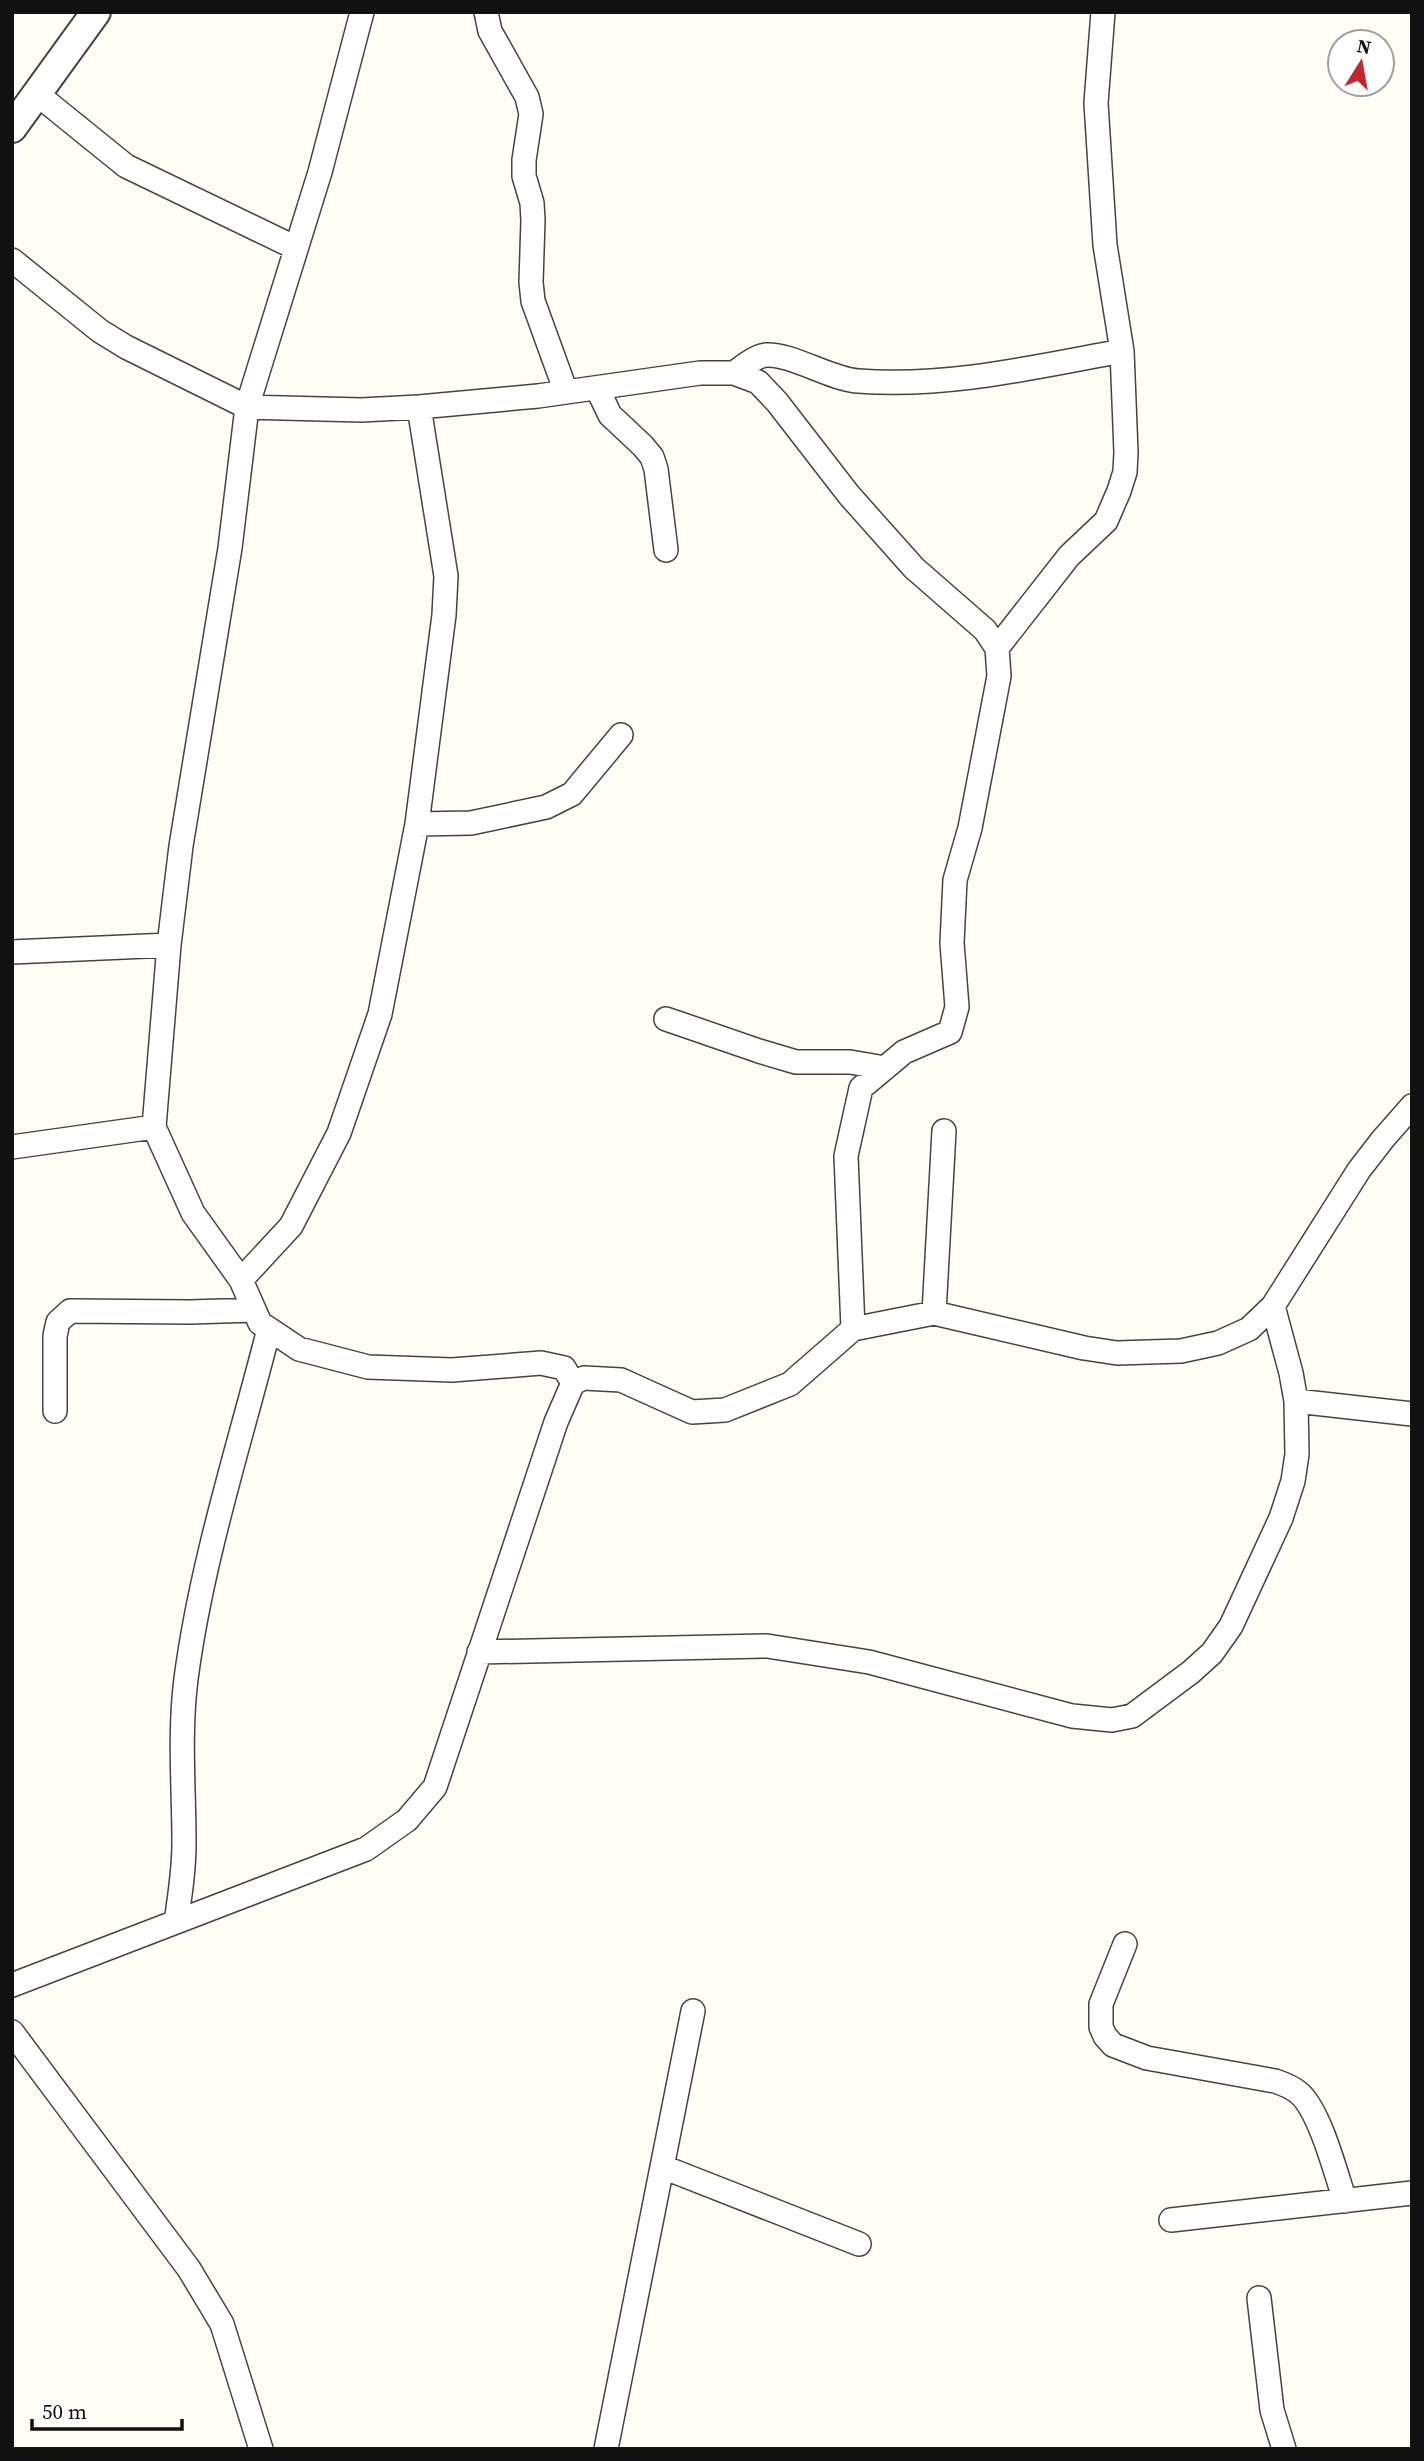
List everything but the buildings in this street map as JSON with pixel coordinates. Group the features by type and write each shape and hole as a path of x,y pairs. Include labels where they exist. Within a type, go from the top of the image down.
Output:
{"street":[{"path":"12,128 96,12"},
{"path":"362,12 320,172 247,407 230,548 183,832 169,945 154,1127 193,1213 241,1280 260,1323 299,1349 368,1367 452,1370 541,1363 564,1368 573,1383"},
{"path":"486,12 490,32 527,97 531,114 524,176 532,203 533,301 566,392"},
{"path":"997,648 1069,556 1106,521 1125,472 1122,351 1105,245 1096,103 1102,12"},
{"path":"37,94 126,166 296,248"},
{"path":"12,260 100,331 126,347 247,407 361,410 419,407 566,392 700,373 734,373 758,382 849,495 905,558 985,630 997,648 999,676 970,828 955,880 952,943 957,1007 950,1032 904,1052 861,1088 846,1156 853,1329"},
{"path":"734,373 766,355 838,378 887,383 986,376 1122,351"},
{"path":"597,388 610,415 652,457 656,469 666,550"},
{"path":"241,1280 291,1226 339,1133 380,1014 417,824 444,615 446,576 419,407"},
{"path":"417,824 471,823 546,807 572,794 621,736"},
{"path":"12,952 169,945"},
{"path":"666,1019 796,1062 850,1062 885,1068"},
{"path":"12,1985 366,1849 407,1820 435,1787 556,1422 573,1383 584,1378 621,1380 692,1412 725,1410 790,1384 853,1329 934,1314 1117,1353 1181,1352 1218,1343 1249,1329 1273,1306 1359,1170 1412,1105"},
{"path":"12,1147 154,1127"},
{"path":"934,1314 944,1131"},
{"path":"479,1652 767,1646 869,1662 1072,1716 1112,1720 1132,1716 1212,1653 1231,1626 1281,1518 1293,1482 1297,1454 1296,1401 1273,1306"},
{"path":"55,1411 55,1336 58,1322 70,1311 254,1310"},
{"path":"176,1922 183,1881 182,1782 186,1682 200,1598 269,1329"},
{"path":"1296,1401 1412,1415"},
{"path":"1125,1944 1101,2004 1101,2027 1105,2036 1113,2045 1147,2058 1275,2081 1289,2086 1302,2095 1314,2116 1345,2201"},
{"path":"606,2449 693,2011"},
{"path":"12,2032 203,2291 222,2324 261,2449"},
{"path":"663,2167 859,2244"},
{"path":"1171,2220 1412,2193"},
{"path":"1259,2298 1272,2410 1284,2449"}]}
